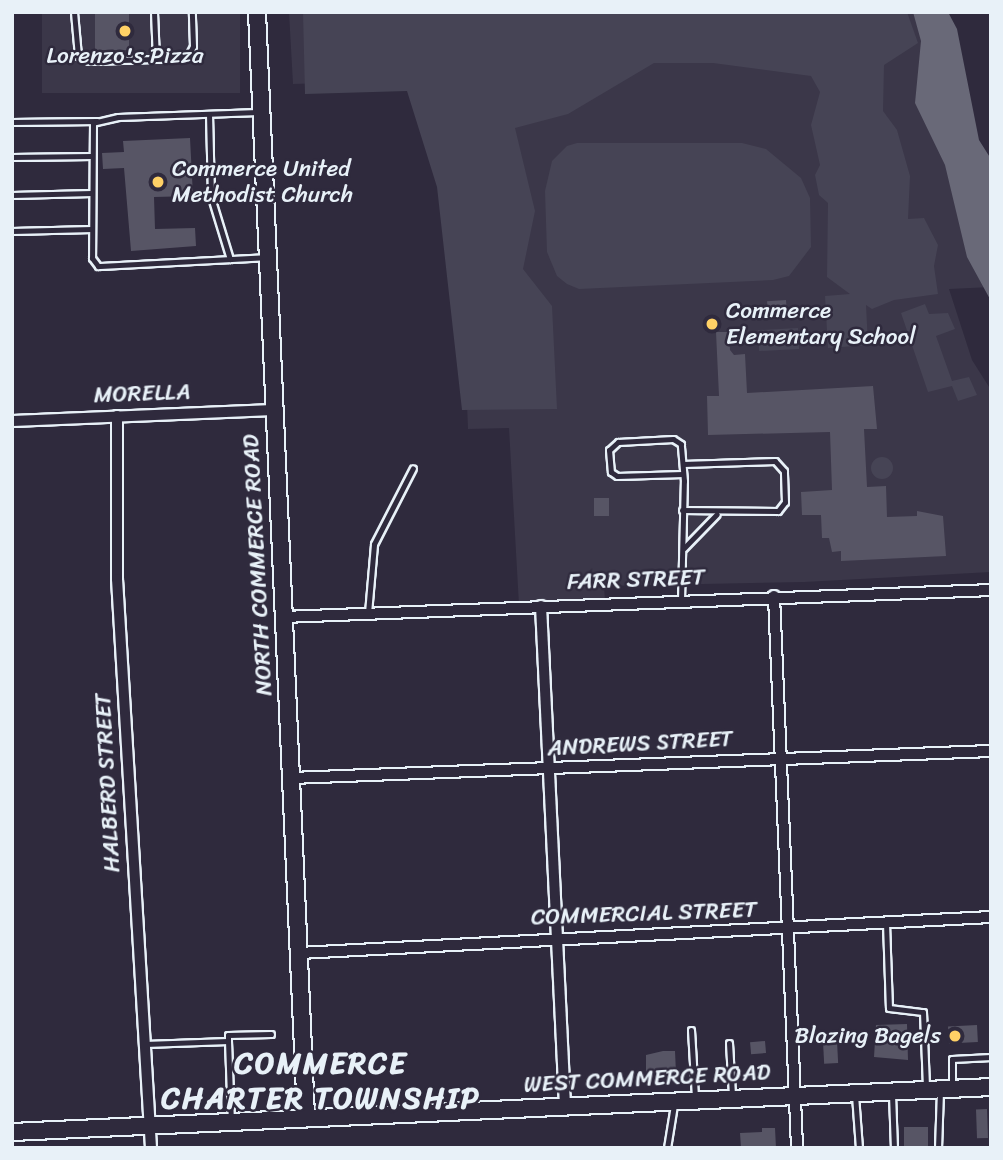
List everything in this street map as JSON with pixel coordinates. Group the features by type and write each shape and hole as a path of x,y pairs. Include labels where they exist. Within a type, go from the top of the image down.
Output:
{"main road":[{"name":"NORTH COMMERCE ROAD","path":"257,12 306,1117"},
{"name":"WEST COMMERCE ROAD","path":"12,1132 991,1087"}],"street":[{"name":"MORELLA","path":"12,421 274,410"},
{"name":"HALBERD STREET","path":"117,416 117,579 151,1148"},
{"name":"FARR STREET","path":"283,617 774,596 991,590"},
{"path":"774,596 797,1148"},
{"path":"541,606 565,1106"},
{"name":"ANDREWS STREET","path":"291,778 991,751"},
{"name":"COMMERCIAL STREET","path":"299,953 991,917"}],"lane":[{"path":"74,12 78,56 89,61 187,58 193,46 192,12"},
{"path":"154,12 156,59"},
{"path":"12,122 103,121 261,111"},
{"path":"209,114 211,197 230,259"},
{"path":"103,121 93,123 92,258 98,266 268,257"},
{"path":"12,157 92,156"},
{"path":"12,195 92,193"},
{"path":"12,231 92,229"},
{"path":"681,600 682,510 683,474 683,464 681,444 673,439 618,442 609,450 609,468 617,476 683,474"},
{"path":"682,510 709,509 717,514 781,509 785,502 782,467 771,460 683,464"},
{"path":"368,613 374,544 413,468"},
{"path":"682,551 717,514"},
{"path":"886,923 889,1008 923,1013 939,1089 938,1148"},
{"path":"691,1030 695,1101"},
{"path":"231,1121 228,1035 271,1034"},
{"path":"145,1044 228,1041"},
{"path":"729,1043 732,1098"},
{"path":"939,1089 952,1059 991,1057"},
{"path":"892,1091 894,1148"},
{"path":"855,1092 859,1148"},
{"path":"667,1148 674,1102"}],"shaded area":[{"path":"42,12 240,12 240,93 42,93"},
{"name":"Commerce Elementary School","path":"289,12 925,12 991,287 949,289 972,360 991,390 991,572 804,582 604,586 605,601 519,605 509,428 468,429 454,79 293,84"},
{"path":"303,12 907,12 918,43 884,65 883,111 897,130 910,176 908,219 924,218 938,245 934,266 938,294 894,300 872,309 866,305 868,345 828,348 825,296 850,294 827,277 828,203 819,195 815,175 820,165 811,125 820,92 811,76 713,63 654,63 568,114 515,128 535,211 523,269 552,306 557,409 462,410 437,187 407,91 305,94"},
{"path":"577,143 742,143 766,149 801,178 810,198 811,247 789,276 773,280 579,289 567,284 557,276 547,252 545,191 552,161 567,146"},
{"path":"925,304 929,314 948,313 955,329 936,336 952,381 969,377 977,395 958,401 952,386 928,392 901,313"},
{"path":"798,328 799,349 759,351 758,330"},
{"path":"878,457 886,457 893,464 893,472 886,479 878,479 871,472 871,464"}],"water":[{"path":"913,12 948,12 957,29 979,140 991,159 991,301 967,257 945,165 915,103 921,41"}],"building":[{"path":"95,12 129,12 129,50 95,50"},
{"name":"Commerce United Methodist Church","path":"190,138 193,196 154,197 155,229 195,228 196,246 131,251 124,168 103,169 102,153 124,152 123,141"},
{"path":"786,300 787,313 768,314 767,301"},
{"path":"716,332 729,332 730,350 734,355 745,354 747,393 873,386 877,429 864,429 867,487 886,486 887,517 917,516 917,511 943,516 946,556 841,561 841,551 832,552 829,538 822,538 821,515 802,515 801,492 832,490 830,432 708,435 707,396 719,396"},
{"path":"594,498 609,498 609,516 594,516"},
{"path":"907,1024 908,1060 874,1057 876,1025"},
{"path":"977,1025 978,1042 949,1043 948,1027"},
{"path":"765,1041 766,1053 751,1054 750,1042"},
{"path":"837,1041 838,1063 824,1064 823,1042"},
{"path":"675,1051 676,1073 646,1073 646,1055"},
{"path":"976,1109 987,1109 988,1138 977,1138"},
{"path":"904,1127 928,1127 928,1148 904,1148"},
{"path":"762,1128 775,1128 776,1148 741,1148 740,1133 762,1132"}],"place":[{"name":"Lorenzo's Pizza","path":"125,31"},
{"name":"Commerce United Methodist Church","path":"158,182"},
{"name":"Commerce Elementary School","path":"712,324"},
{"name":"Blazing Bagels","path":"955,1036"}],"district":[{"name":"COMMERCE CHARTER TOWNSHIP","path":"321,1080"}]}
